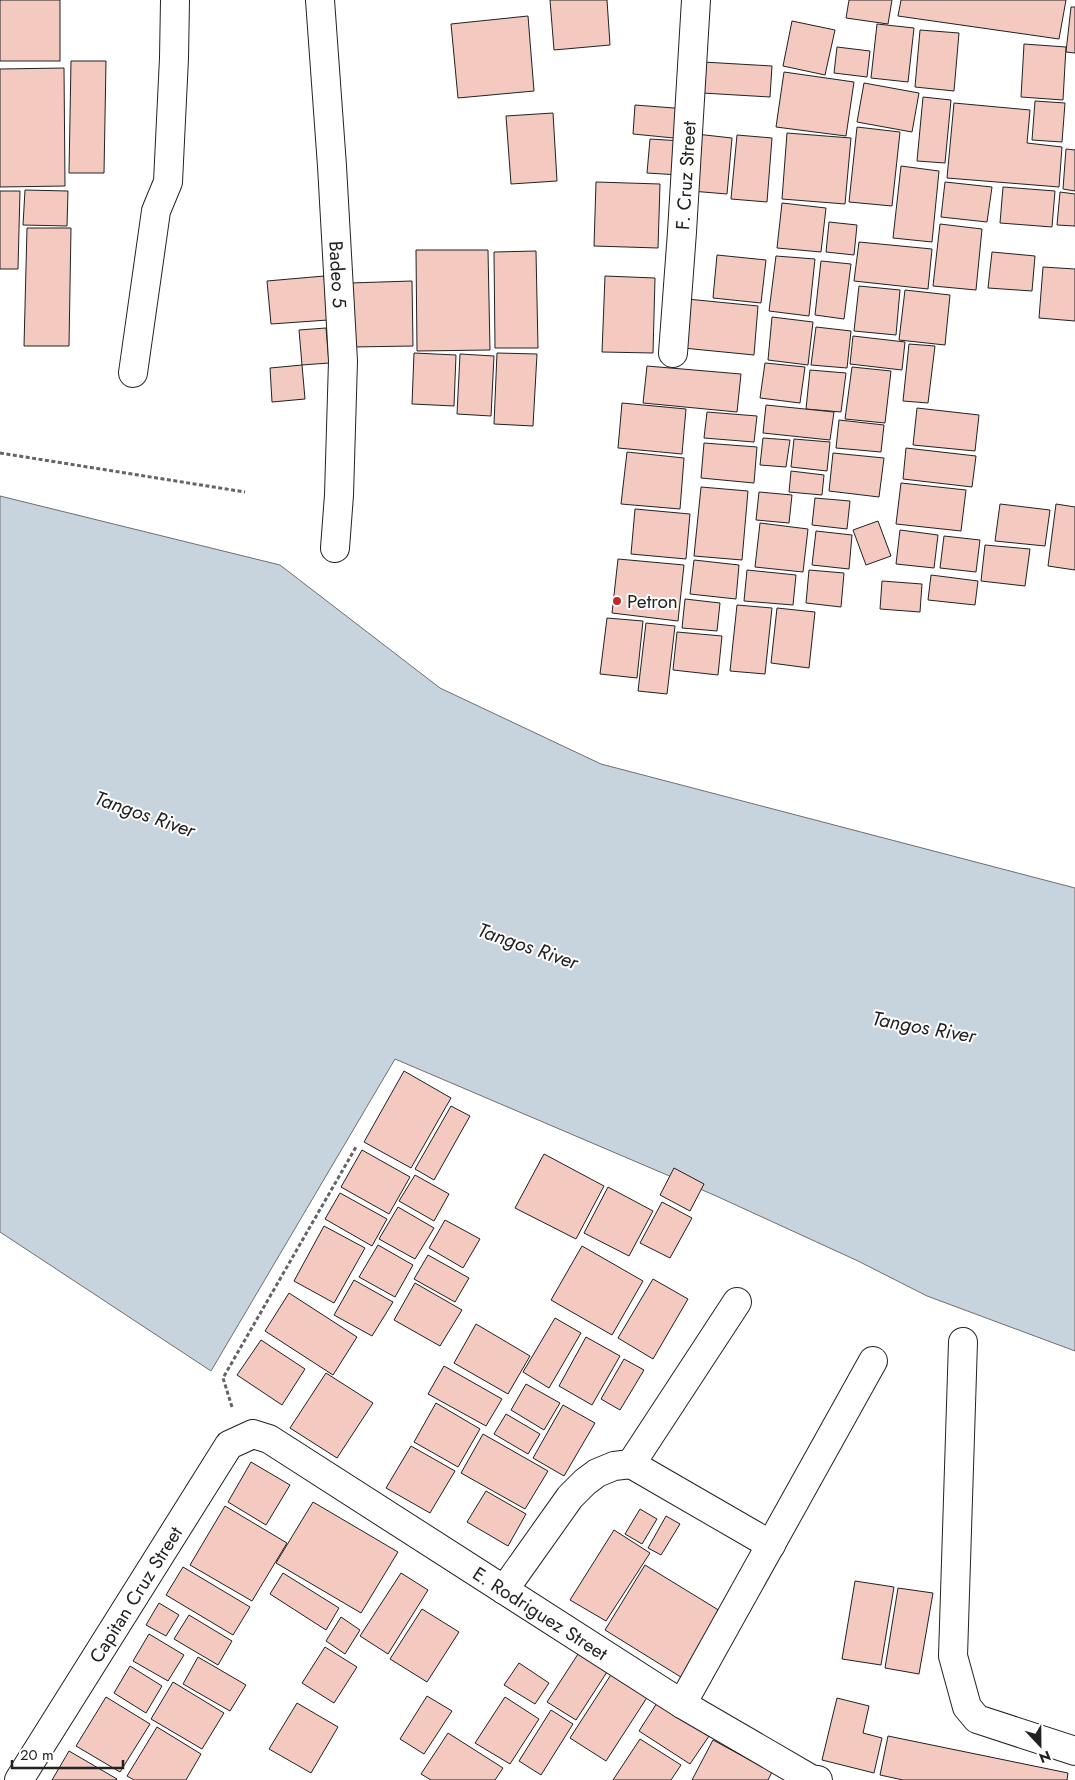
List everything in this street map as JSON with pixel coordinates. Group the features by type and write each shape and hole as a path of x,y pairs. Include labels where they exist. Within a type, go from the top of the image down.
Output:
{"street":[{"path":"133,372 156,212 168,182 175,0"},
{"name":"Badeo 5","path":"320,0 343,361 339,495 335,548"},
{"name":"F. Cruz Street","path":"673,353 696,0"},
{"path":"631,1464 737,1302"},
{"path":"963,1342 953,1656 961,1689 967,1707 977,1719 1075,1751"},
{"path":"682,1704 873,1362"},
{"name":"E. Rodriguez Street","path":"240,1440 253,1434 269,1439 682,1704 811,1779 818,1780"},
{"name":"Capitan Cruz Street","path":"19,1780 229,1446 240,1440"},
{"path":"504,1590 570,1497 597,1473 614,1466 631,1464 771,1545"}],"path":[{"path":"0,452 245,492"},
{"path":"240,1440 223,1378 356,1147"}],"water":[{"name":"Tangos River","path":"0,496 280,565 440,688 601,764 1075,888 1075,1351 927,1296 858,1261 714,1195 395,1059 211,1371 0,1232"}],"building":[{"path":"0,0 60,0 60,61 0,61"},
{"path":"550,0 607,0 610,45 554,50"},
{"path":"849,0 892,0 888,24 846,18"},
{"path":"901,0 1066,0 1059,39 898,16"},
{"path":"1071,7 1075,7 1075,53 1066,52"},
{"path":"528,16 534,91 458,98 451,24"},
{"path":"792,21 835,30 825,75 783,66"},
{"path":"877,24 914,28 908,82 871,78"},
{"path":"920,30 959,33 954,91 915,87"},
{"path":"1024,44 1066,47 1063,100 1021,97"},
{"path":"837,47 870,51 867,77 834,73"},
{"path":"71,61 106,61 104,173 69,173"},
{"path":"703,62 772,66 770,97 702,93"},
{"path":"64,68 65,186 0,187 0,69"},
{"path":"784,72 854,82 846,136 776,127"},
{"path":"864,83 919,93 912,132 857,122"},
{"path":"923,97 951,100 945,163 917,161"},
{"path":"1035,101 1065,103 1062,142 1032,140"},
{"path":"954,103 1030,110 1027,143 1062,147 1059,187 947,178"},
{"path":"635,105 687,109 684,139 633,134"},
{"path":"553,113 557,181 511,184 506,116"},
{"path":"857,127 900,132 892,206 849,202"},
{"path":"787,133 851,138 845,204 782,199"},
{"path":"696,134 732,138 727,194 691,191"},
{"path":"737,135 772,138 767,202 731,199"},
{"path":"650,139 682,141 679,175 647,173"},
{"path":"1066,149 1075,150 1075,191 1063,189"},
{"path":"901,166 939,171 932,242 893,238"},
{"path":"596,182 660,184 658,248 594,246"},
{"path":"945,182 992,187 987,222 941,217"},
{"path":"1003,187 1055,191 1052,227 1000,223"},
{"path":"25,190 68,191 67,226 23,225"},
{"path":"0,191 20,191 18,269 0,269"},
{"path":"1060,192 1075,194 1075,226 1057,225"},
{"path":"782,203 826,208 821,252 777,248"},
{"path":"829,222 857,225 854,255 826,252"},
{"path":"940,224 982,229 976,290 933,286"},
{"path":"27,228 71,228 69,346 24,346"},
{"path":"859,242 932,249 928,289 854,281"},
{"path":"416,250 488,250 490,350 417,351"},
{"path":"536,251 538,348 495,348 494,252"},
{"path":"992,252 1035,256 1032,291 988,288"},
{"path":"717,255 766,260 761,303 713,298"},
{"path":"776,256 815,259 809,316 769,311"},
{"path":"821,261 851,264 844,319 815,315"},
{"path":"1043,267 1075,269 1075,321 1039,318"},
{"path":"324,276 328,320 271,324 267,281"},
{"path":"605,276 655,278 653,353 602,352"},
{"path":"412,281 413,346 352,347 350,283"},
{"path":"859,286 900,290 896,335 854,331"},
{"path":"905,290 950,295 945,345 899,340"},
{"path":"687,299 758,306 754,355 683,348"},
{"path":"772,317 813,322 808,365 768,360"},
{"path":"816,327 851,331 847,368 811,365"},
{"path":"326,328 329,363 302,365 299,330"},
{"path":"853,336 905,342 902,370 850,364"},
{"path":"909,344 935,346 928,403 903,401"},
{"path":"414,353 456,355 454,406 412,404"},
{"path":"497,353 537,354 533,426 494,424"},
{"path":"460,354 494,356 491,416 457,414"},
{"path":"765,363 805,367 800,403 760,398"},
{"path":"302,365 305,399 272,402 270,368"},
{"path":"647,366 741,374 737,412 643,403"},
{"path":"852,367 891,371 885,423 845,419"},
{"path":"810,370 846,373 841,412 806,409"},
{"path":"622,403 686,409 682,454 618,448"},
{"path":"766,405 834,412 830,440 763,433"},
{"path":"917,408 979,415 975,451 913,445"},
{"path":"707,412 757,416 754,442 704,438"},
{"path":"839,420 884,425 881,452 836,448"},
{"path":"763,438 790,440 786,467 760,465"},
{"path":"794,439 830,442 827,471 791,467"},
{"path":"704,443 757,447 754,483 701,478"},
{"path":"906,448 976,456 972,487 903,479"},
{"path":"627,452 684,458 680,509 621,504"},
{"path":"833,453 884,458 879,497 829,491"},
{"path":"791,471 824,475 822,495 789,492"},
{"path":"901,483 966,490 961,531 896,524"},
{"path":"701,487 748,491 742,560 694,556"},
{"path":"759,492 792,495 789,523 756,520"},
{"path":"815,498 850,501 847,529 812,525"},
{"path":"1000,504 1050,510 1045,546 995,541"},
{"path":"1056,504 1075,507 1075,570 1048,566"},
{"path":"635,509 690,514 686,559 631,554"},
{"path":"878,521 891,556 866,565 853,530"},
{"path":"760,523 808,529 803,572 755,567"},
{"path":"900,530 938,535 934,568 896,564"},
{"path":"816,531 852,535 849,569 812,565"},
{"path":"944,536 980,540 976,572 940,568"},
{"path":"985,545 1030,549 1025,586 981,581"},
{"path":"618,559 684,565 678,621 612,613"},
{"path":"694,560 739,565 736,599 690,594"},
{"path":"747,570 796,575 793,605 744,601"},
{"path":"809,570 844,573 841,607 806,603"},
{"path":"931,575 978,581 975,605 928,600"},
{"path":"882,581 922,584 920,612 880,609"},
{"path":"685,599 720,603 717,631 682,628"},
{"path":"737,605 772,608 765,674 730,671"},
{"path":"777,608 815,612 809,668 771,663"},
{"path":"607,618 643,621 637,678 600,674"},
{"path":"646,623 675,626 667,694 638,691"},
{"path":"677,632 722,636 718,675 673,670"},
{"path":"404,1071 451,1098 411,1168 364,1142"},
{"path":"451,1106 470,1116 434,1180 415,1169"},
{"path":"362,1150 410,1177 389,1214 341,1187"},
{"path":"544,1154 604,1186 576,1239 515,1208"},
{"path":"674,1168 704,1184 690,1211 660,1195"},
{"path":"415,1175 449,1194 434,1221 399,1201"},
{"path":"608,1187 653,1211 629,1256 584,1233"},
{"path":"340,1193 387,1219 372,1246 325,1219"},
{"path":"662,1202 692,1218 670,1258 640,1243"},
{"path":"398,1207 434,1228 415,1259 379,1239"},
{"path":"445,1220 480,1239 463,1268 429,1248"},
{"path":"324,1226 365,1248 334,1303 294,1281"},
{"path":"378,1245 413,1265 395,1297 359,1277"},
{"path":"582,1246 643,1281 612,1335 551,1300"},
{"path":"428,1255 469,1278 455,1302 414,1279"},
{"path":"653,1279 688,1299 653,1359 618,1338"},
{"path":"354,1280 393,1302 372,1336 334,1315"},
{"path":"415,1283 462,1310 440,1346 394,1320"},
{"path":"289,1293 357,1337 333,1375 265,1331"},
{"path":"555,1318 581,1333 549,1388 523,1372"},
{"path":"476,1324 530,1356 508,1394 454,1363"},
{"path":"586,1337 620,1356 592,1405 559,1386"},
{"path":"261,1340 305,1369 282,1405 237,1375"},
{"path":"624,1359 644,1370 620,1410 601,1399"},
{"path":"444,1366 502,1399 486,1426 428,1394"},
{"path":"326,1373 373,1403 337,1458 290,1428"},
{"path":"526,1384 560,1403 544,1430 511,1410"},
{"path":"436,1403 480,1429 458,1467 414,1442"},
{"path":"563,1405 595,1423 564,1476 533,1458"},
{"path":"506,1414 540,1434 528,1454 494,1434"},
{"path":"483,1434 548,1471 525,1509 461,1473"},
{"path":"411,1446 455,1471 430,1513 386,1488"},
{"path":"251,1462 290,1485 266,1525 228,1502"},
{"path":"486,1491 526,1514 508,1546 467,1522"},
{"path":"313,1502 398,1552 361,1613 276,1563"},
{"path":"225,1506 287,1543 252,1601 190,1565"},
{"path":"640,1509 657,1519 642,1544 625,1534"},
{"path":"666,1516 680,1524 661,1555 648,1548"},
{"path":"614,1530 650,1553 606,1621 570,1600"},
{"path":"645,1565 725,1614 684,1679 605,1630"},
{"path":"183,1567 250,1607 233,1635 166,1595"},
{"path":"283,1573 339,1608 326,1630 270,1594"},
{"path":"401,1573 428,1590 388,1654 360,1636"},
{"path":"855,1581 894,1587 881,1665 842,1659"},
{"path":"898,1588 933,1593 919,1674 885,1668"},
{"path":"159,1603 179,1615 166,1636 146,1625"},
{"path":"422,1609 459,1632 427,1682 390,1659"},
{"path":"189,1615 232,1641 218,1665 174,1639"},
{"path":"341,1617 360,1630 345,1654 326,1641"},
{"path":"149,1634 184,1655 168,1681 133,1661"},
{"path":"325,1647 357,1667 334,1703 302,1683"},
{"path":"578,1654 607,1672 576,1720 547,1702"},
{"path":"198,1657 246,1685 230,1711 183,1684"},
{"path":"519,1663 549,1683 535,1704 504,1685"},
{"path":"130,1666 162,1686 146,1713 114,1693"},
{"path":"612,1673 648,1696 606,1761 570,1738"},
{"path":"173,1682 224,1713 202,1749 151,1719"},
{"path":"427,1696 452,1711 424,1754 400,1739"},
{"path":"106,1697 150,1724 120,1772 76,1746"},
{"path":"505,1697 539,1719 510,1764 475,1743"},
{"path":"837,1698 869,1706 863,1733 882,1738 874,1773 822,1760"},
{"path":"297,1703 338,1727 311,1773 269,1749"},
{"path":"657,1703 709,1736 690,1764 639,1731"},
{"path":"551,1710 573,1724 541,1775 519,1761"},
{"path":"157,1727 201,1754 186,1780 134,1780 127,1776"},
{"path":"448,1733 503,1768 495,1780 431,1780 421,1774"},
{"path":"888,1736 1068,1773 1067,1780 903,1780 880,1775"},
{"path":"640,1739 681,1765 671,1780 613,1780"},
{"path":"713,1740 772,1772 768,1780 692,1780"},
{"path":"69,1751 117,1779 52,1780"}],"place":[{"name":"Petron","path":"617,601"}]}
